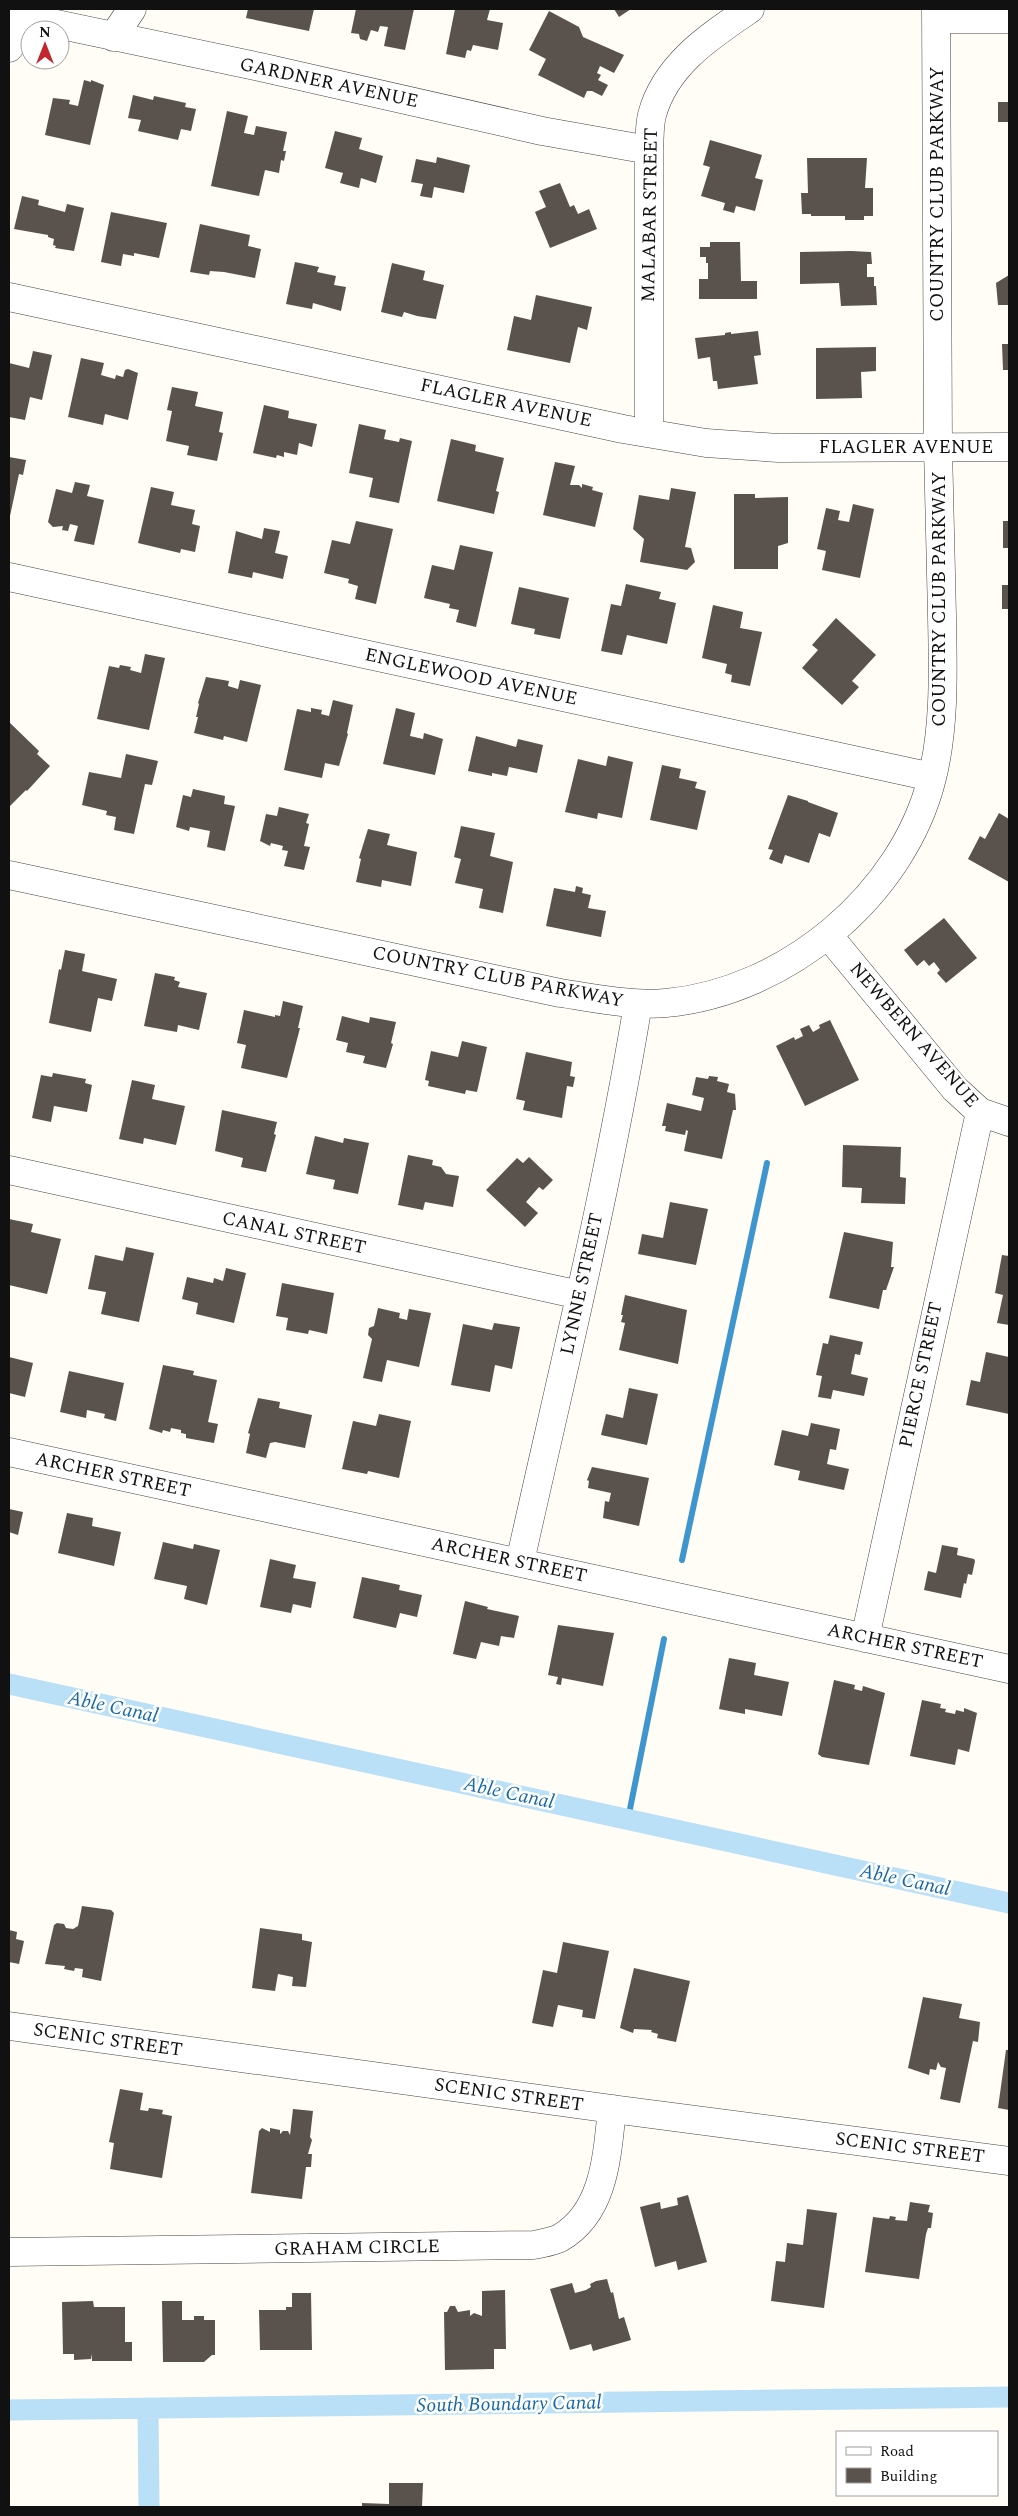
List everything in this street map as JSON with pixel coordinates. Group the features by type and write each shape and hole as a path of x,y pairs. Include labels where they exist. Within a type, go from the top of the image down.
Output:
{"street":[{"path":"113,37 132,9"},
{"name":"MALABAR STREET","path":"649,433 649,150 652,116 661,93 674,71 690,53 750,9"},
{"path":"936,14 1009,19"},
{"name":"COUNTRY CLUB PARKWAY","path":"9,875 560,993 638,1004 669,1002 729,988 786,963 828,935 853,914 875,889 910,836 923,808 938,748 942,695 938,447 936,14"},
{"path":"9,48 12,15"},
{"name":"GARDNER AVENUE","path":"12,15 542,131 649,150"},
{"name":"FLAGLER AVENUE","path":"9,297 649,433 706,443 778,448 1009,447"},
{"name":"ENGLEWOOD AVENUE","path":"9,577 932,777"},
{"name":"NEWBERN AVENUE","path":"828,935 955,1089 980,1112 1009,1122"},
{"name":"LYNNE STREET","path":"520,1562 580,1295 630,1057 638,1004"},
{"name":"PIERCE STREET","path":"865,1638 980,1112"},
{"name":"CANAL STREET","path":"9,1170 580,1295"},
{"name":"ARCHER STREET","path":"9,1452 1009,1669"},
{"name":"SCENIC STREET","path":"9,2026 612,2109 1009,2161"},
{"name":"GRAHAM CIRCLE","path":"9,2252 534,2245 558,2239 579,2224 593,2203 608,2154 612,2109"}],"building":[{"path":"248,9 314,9 309,31 246,18"},
{"path":"356,9 414,9 405,50 384,46 388,27 380,26 378,32 371,30 367,41 360,39 359,34 351,33"},
{"path":"455,9 490,9 487,20 503,23 498,50 473,45 471,51 467,50 465,58 446,54"},
{"path":"614,9 631,9 619,17"},
{"path":"549,11 579,27 583,37 624,55 614,73 600,66 597,73 601,75 598,80 608,85 602,96 592,91 587,91 584,98 538,75 546,59 529,50"},
{"path":"84,80 91,82 91,80 104,85 90,145 45,135 53,98 70,100 69,104 78,106"},
{"path":"133,95 153,100 154,96 186,103 185,107 196,109 191,131 181,129 178,140 138,131 141,120 128,118"},
{"path":"998,102 1009,102 1009,122 998,122"},
{"path":"227,111 248,116 244,133 254,135 256,126 287,132 283,151 286,151 284,161 281,160 279,173 265,170 259,196 211,186"},
{"path":"335,131 362,138 359,149 383,156 376,183 361,178 359,188 340,183 343,173 325,168"},
{"path":"710,140 762,155 755,178 763,180 755,211 736,206 734,213 723,210 725,203 701,196 710,167 703,165"},
{"path":"437,157 470,165 464,193 434,187 432,198 420,196 423,184 411,182 416,159 436,163"},
{"path":"807,158 867,158 865,188 873,188 873,216 864,216 864,220 845,220 845,216 811,216 811,214 802,214 801,193 808,193"},
{"path":"560,183 570,207 574,205 578,214 589,209 597,229 550,248 535,212 546,207 539,191"},
{"path":"22,196 39,200 38,205 65,212 67,204 84,208 74,251 55,248 56,246 53,245 54,239 48,237 48,235 14,229"},
{"path":"111,212 167,223 159,258 134,253 134,256 123,254 121,266 101,262"},
{"path":"200,224 250,235 248,246 261,249 255,278 224,272 210,271 209,275 190,272"},
{"path":"710,242 740,242 741,281 757,281 757,299 699,299 699,279 708,279 708,263 706,263 706,257 700,257 700,247 710,247"},
{"path":"800,252 871,252 872,264 867,264 867,277 874,277 877,305 841,306 839,283 800,284"},
{"path":"295,262 319,267 317,272 336,276 334,285 346,287 341,311 313,303 312,309 286,304"},
{"path":"392,263 425,271 423,280 444,285 436,319 404,312 402,317 381,312"},
{"path":"1009,275 1009,305 998,305 996,283"},
{"path":"536,295 592,307 587,330 578,327 570,363 507,350 514,316 531,320"},
{"path":"758,331 761,355 754,356 758,384 718,389 717,381 713,381 710,357 698,359 695,338 725,335 725,333 731,332 731,334"},
{"path":"1002,344 1009,344 1009,370 1003,370"},
{"path":"876,347 876,371 861,372 862,398 816,399 816,348"},
{"path":"33,351 52,355 42,400 30,397 25,420 9,417 9,363 29,368"},
{"path":"81,358 104,363 101,375 115,379 116,375 123,377 125,370 128,369 138,373 128,420 105,414 103,425 68,417"},
{"path":"172,387 198,392 195,406 223,412 219,432 223,433 217,461 187,455 189,446 166,441 172,411 167,410"},
{"path":"264,405 289,411 288,418 317,424 312,447 299,443 297,455 284,452 284,457 277,455 276,458 253,453"},
{"path":"359,424 386,430 384,439 399,442 400,438 412,441 399,503 369,497 373,478 349,473"},
{"path":"451,439 476,445 475,451 504,458 496,491 499,492 494,514 437,501"},
{"path":"9,457 26,460 23,475 19,474 10,516"},
{"path":"555,462 575,466 570,485 579,485 582,488 582,484 593,487 592,490 603,493 595,527 543,515"},
{"path":"75,482 90,485 87,496 104,500 94,545 74,541 78,526 70,524 68,531 62,530 63,526 53,527 48,522 56,489 72,493"},
{"path":"151,487 174,492 171,505 195,510 192,524 200,526 195,552 181,549 180,553 138,543"},
{"path":"671,488 696,492 685,547 691,548 695,562 687,570 640,562 644,539 633,529 639,495 669,500"},
{"path":"734,494 755,494 755,498 788,497 788,543 778,546 778,569 734,569"},
{"path":"853,504 874,509 860,578 822,570 826,551 817,549 826,508 840,511 838,520 849,522"},
{"path":"356,521 393,529 376,604 355,599 358,586 348,583 349,579 324,573 332,540 350,544"},
{"path":"1003,521 1009,521 1009,548 1003,548"},
{"path":"264,528 280,531 275,553 288,556 283,579 253,572 252,578 228,573 236,531 262,539"},
{"path":"460,545 493,552 476,627 456,622 459,610 449,608 450,604 424,598 432,565 454,570"},
{"path":"626,584 661,592 659,599 676,603 667,644 627,635 622,655 601,651 611,604 621,606"},
{"path":"1002,585 1009,585 1009,609 1002,609"},
{"path":"519,587 569,598 560,639 534,634 535,629 511,624"},
{"path":"713,605 743,612 740,628 762,632 750,686 731,682 732,675 725,673 727,664 702,658"},
{"path":"836,618 876,655 852,681 859,687 842,705 802,668 818,650 812,645"},
{"path":"145,654 165,658 149,730 97,719 109,666 119,668 120,665 131,667 130,670 141,673"},
{"path":"206,677 229,681 228,686 238,689 240,680 261,685 247,742 224,736 223,740 194,733 198,717 196,717 198,703"},
{"path":"333,700 353,705 348,734 339,766 325,763 322,778 284,770 297,709 311,712 311,708 322,710 321,714 329,716"},
{"path":"396,708 415,713 410,736 423,739 424,733 443,739 435,775 383,764"},
{"path":"9,722 39,751 37,754 50,766 9,807"},
{"path":"476,736 516,747 518,739 543,745 537,773 509,767 507,776 492,773 492,776 468,771"},
{"path":"126,754 158,761 152,785 145,784 134,834 114,830 116,817 106,815 107,811 82,805 89,772 121,778"},
{"path":"608,756 633,762 622,818 598,813 597,819 565,812 578,759 606,766"},
{"path":"662,765 681,769 679,778 697,782 695,788 706,791 697,830 650,820"},
{"path":"193,789 225,796 224,804 235,806 225,851 207,847 210,831 190,827 189,831 176,827 183,795 191,797"},
{"path":"788,795 838,813 830,837 819,833 809,863 785,855 782,864 769,859 773,850 768,849"},
{"path":"279,807 309,814 306,823 309,824 304,846 310,847 304,870 284,866 288,851 282,850 283,846 271,843 270,846 260,841 266,814 277,816"},
{"path":"999,813 1009,819 1009,882 968,859 980,836 985,839"},
{"path":"461,826 495,833 490,856 513,862 503,913 479,908 483,889 455,883 461,859 454,857"},
{"path":"368,829 390,834 387,845 417,852 411,886 382,880 381,887 356,882 361,859 359,858"},
{"path":"576,886 583,888 582,893 591,895 588,908 606,911 601,937 546,926 554,888 575,892"},
{"path":"944,918 977,958 946,983 937,973 940,970 934,962 929,966 924,960 917,966 904,950"},
{"path":"65,950 85,954 82,971 117,979 112,1001 98,998 91,1032 49,1023 59,969 61,970"},
{"path":"155,973 175,977 174,980 180,982 178,987 207,993 199,1030 178,1025 177,1032 144,1026"},
{"path":"283,1001 303,1006 298,1028 300,1028 287,1078 241,1068 246,1045 237,1043 244,1010 275,1017 275,1015 280,1016"},
{"path":"342,1016 369,1023 370,1017 396,1022 391,1043 393,1044 386,1068 363,1063 365,1056 346,1052 348,1043 336,1040"},
{"path":"830,1020 859,1080 805,1106 776,1046 794,1037 795,1040 803,1036 800,1029 809,1025 813,1032 820,1028 819,1025"},
{"path":"462,1041 487,1047 477,1092 466,1090 465,1094 428,1086 429,1081 425,1080 431,1051 458,1057"},
{"path":"526,1052 572,1062 570,1076 575,1077 573,1087 567,1086 562,1118 523,1110 525,1101 516,1099"},
{"path":"53,1073 86,1079 85,1083 92,1085 87,1112 54,1106 51,1122 32,1118 41,1075 52,1077"},
{"path":"709,1076 718,1077 717,1081 729,1084 727,1092 735,1094 736,1110 733,1110 722,1159 684,1151 688,1131 686,1130 685,1135 665,1131 666,1126 662,1126 667,1103 701,1111 704,1098 692,1095 696,1077 708,1079"},
{"path":"132,1080 155,1085 152,1099 185,1106 176,1145 144,1138 143,1144 119,1139"},
{"path":"222,1110 277,1122 274,1134 276,1135 266,1172 241,1167 243,1158 215,1151"},
{"path":"315,1136 343,1143 344,1138 369,1143 358,1194 333,1189 335,1180 306,1174"},
{"path":"843,1145 901,1147 900,1177 906,1178 905,1204 861,1203 862,1188 842,1187"},
{"path":"408,1155 433,1160 432,1165 441,1167 446,1174 459,1176 453,1207 425,1202 423,1210 398,1205"},
{"path":"529,1157 553,1180 543,1190 539,1187 526,1202 538,1213 525,1227 486,1190 517,1158 523,1163"},
{"path":"670,1202 708,1209 696,1265 638,1254 642,1234 663,1238"},
{"path":"9,1219 33,1224 31,1232 61,1239 47,1294 9,1285"},
{"path":"844,1232 893,1242 891,1267 894,1267 886,1290 883,1290 879,1309 829,1298"},
{"path":"126,1247 154,1253 139,1322 101,1314 106,1292 88,1289 95,1255 123,1261"},
{"path":"1002,1255 1009,1256 1009,1325 997,1323 1003,1295 995,1293"},
{"path":"226,1268 246,1273 234,1323 196,1314 198,1303 182,1299 187,1277 213,1283 214,1278 223,1281"},
{"path":"282,1283 334,1293 327,1334 309,1330 308,1334 286,1330 288,1318 276,1316"},
{"path":"625,1295 687,1310 678,1364 619,1350 625,1323 621,1322 623,1315 621,1315"},
{"path":"378,1308 400,1313 399,1318 407,1320 409,1309 431,1313 419,1367 387,1360 382,1382 363,1378 372,1339 368,1335 369,1328 374,1326"},
{"path":"494,1323 520,1327 512,1369 495,1365 490,1392 451,1385 463,1324 492,1330"},
{"path":"830,1335 863,1342 860,1355 855,1354 851,1374 868,1378 864,1396 833,1390 831,1399 818,1397 822,1376 816,1375 823,1343 828,1344"},
{"path":"986,1352 1009,1357 1009,1414 966,1405 971,1380 980,1382"},
{"path":"9,1357 33,1363 25,1397 9,1393"},
{"path":"163,1365 194,1371 193,1375 217,1380 208,1422 218,1424 214,1443 186,1438 186,1434 181,1433 181,1430 171,1428 170,1432 163,1430 162,1433 149,1429"},
{"path":"69,1371 124,1383 116,1421 104,1418 105,1414 87,1410 86,1418 60,1412"},
{"path":"629,1388 658,1394 647,1445 601,1435 606,1414 623,1418"},
{"path":"258,1398 280,1402 279,1408 312,1415 305,1448 275,1442 270,1443 266,1458 246,1453 250,1434 248,1433"},
{"path":"379,1414 411,1421 399,1478 368,1471 367,1474 342,1469 353,1421 376,1426"},
{"path":"811,1423 840,1429 836,1450 830,1449 827,1464 849,1469 844,1490 798,1480 800,1471 774,1465 782,1430 808,1436"},
{"path":"592,1467 649,1478 639,1526 603,1518 605,1501 609,1502 611,1493 588,1488 589,1481 587,1480"},
{"path":"9,1509 23,1512 18,1535 9,1532"},
{"path":"67,1513 93,1518 92,1526 121,1532 114,1566 58,1553"},
{"path":"163,1542 193,1549 194,1544 220,1550 207,1605 184,1599 187,1586 154,1579"},
{"path":"942,1545 958,1548 957,1555 974,1559 975,1561 972,1575 968,1574 966,1584 964,1583 961,1598 924,1590 928,1571 936,1573"},
{"path":"270,1559 296,1565 293,1578 316,1582 311,1608 293,1604 291,1613 260,1607"},
{"path":"362,1577 400,1585 399,1590 422,1595 417,1617 400,1613 396,1628 353,1618"},
{"path":"465,1601 488,1607 487,1609 519,1616 514,1638 501,1636 499,1646 481,1642 476,1659 453,1654"},
{"path":"558,1625 614,1633 603,1686 562,1678 561,1685 556,1684 558,1677 548,1675"},
{"path":"729,1658 756,1663 754,1675 789,1682 782,1716 745,1709 745,1714 719,1709"},
{"path":"834,1680 855,1685 854,1689 862,1691 863,1686 885,1693 869,1765 822,1757 818,1754"},
{"path":"922,1700 941,1704 940,1708 946,1709 945,1712 955,1714 956,1710 964,1712 964,1708 977,1713 969,1752 958,1749 955,1765 910,1756"},
{"path":"82,1906 111,1910 114,1913 101,1981 82,1977 83,1969 75,1968 74,1971 64,1969 65,1966 45,1964 54,1925 57,1923 64,1924 66,1928 73,1929 78,1926"},
{"path":"260,1928 302,1934 302,1940 312,1942 306,1987 292,1986 293,1977 278,1974 275,1991 252,1988"},
{"path":"9,1930 17,1932 16,1939 24,1941 19,1964 9,1962"},
{"path":"563,1942 609,1951 595,2019 582,2017 583,2010 558,2005 553,2027 532,2023 543,1970 557,1973"},
{"path":"634,1968 690,1981 676,2042 657,2038 658,2034 651,2032 652,2030 634,2029 633,2033 620,2028"},
{"path":"923,1997 962,2004 959,2018 980,2022 978,2042 973,2041 960,2103 940,2099 946,2068 941,2067 938,2062 936,2070 930,2069 929,2075 908,2068"},
{"path":"1006,2050 1009,2050 1009,2110 998,2108"},
{"path":"120,2089 143,2093 140,2110 148,2111 149,2108 163,2110 162,2114 172,2116 162,2178 110,2169 114,2143 109,2142"},
{"path":"293,2109 313,2111 310,2137 312,2140 308,2154 312,2154 311,2167 306,2167 302,2199 251,2193 259,2131 262,2128 270,2132 270,2128 280,2130 280,2134 283,2131 288,2131 290,2135"},
{"path":"688,2195 707,2262 678,2270 676,2261 655,2267 640,2207 660,2202 661,2209 678,2205 677,2198"},
{"path":"910,2202 930,2205 928,2212 933,2213 931,2228 928,2228 926,2234 919,2279 865,2272 873,2217 889,2219 890,2216 896,2217 895,2220 907,2221"},
{"path":"807,2209 837,2213 824,2308 771,2301 776,2261 785,2262 787,2243 803,2245"},
{"path":"607,2279 611,2293 613,2292 619,2319 624,2317 631,2340 593,2351 591,2344 570,2350 550,2289 572,2283 575,2293 586,2290 591,2287 590,2284 596,2281"},
{"path":"505,2290 506,2349 494,2349 494,2369 445,2370 444,2312 447,2312 450,2306 455,2306 458,2312 470,2310 470,2316 474,2313 482,2316 482,2291"},
{"path":"292,2293 311,2293 312,2350 260,2350 259,2310 286,2310 286,2307 292,2307"},
{"path":"93,2301 94,2307 125,2307 125,2342 132,2342 132,2361 92,2361 92,2354 91,2359 74,2360 74,2354 63,2354 62,2302"},
{"path":"162,2301 182,2301 182,2320 194,2320 194,2316 204,2316 204,2320 215,2320 215,2355 212,2355 204,2362 163,2362"},
{"path":"389,2483 423,2483 422,2507 362,2507 362,2503 389,2504"}],"waterway":[{"path":"682,1560 767,1163"},
{"path":"628,1819 664,1639"},
{"name":"Able Canal","path":"9,1684 1009,1903"},
{"name":"South Boundary Canal","path":"9,2410 1009,2397"},
{"path":"148,2408 149,2507"}]}
